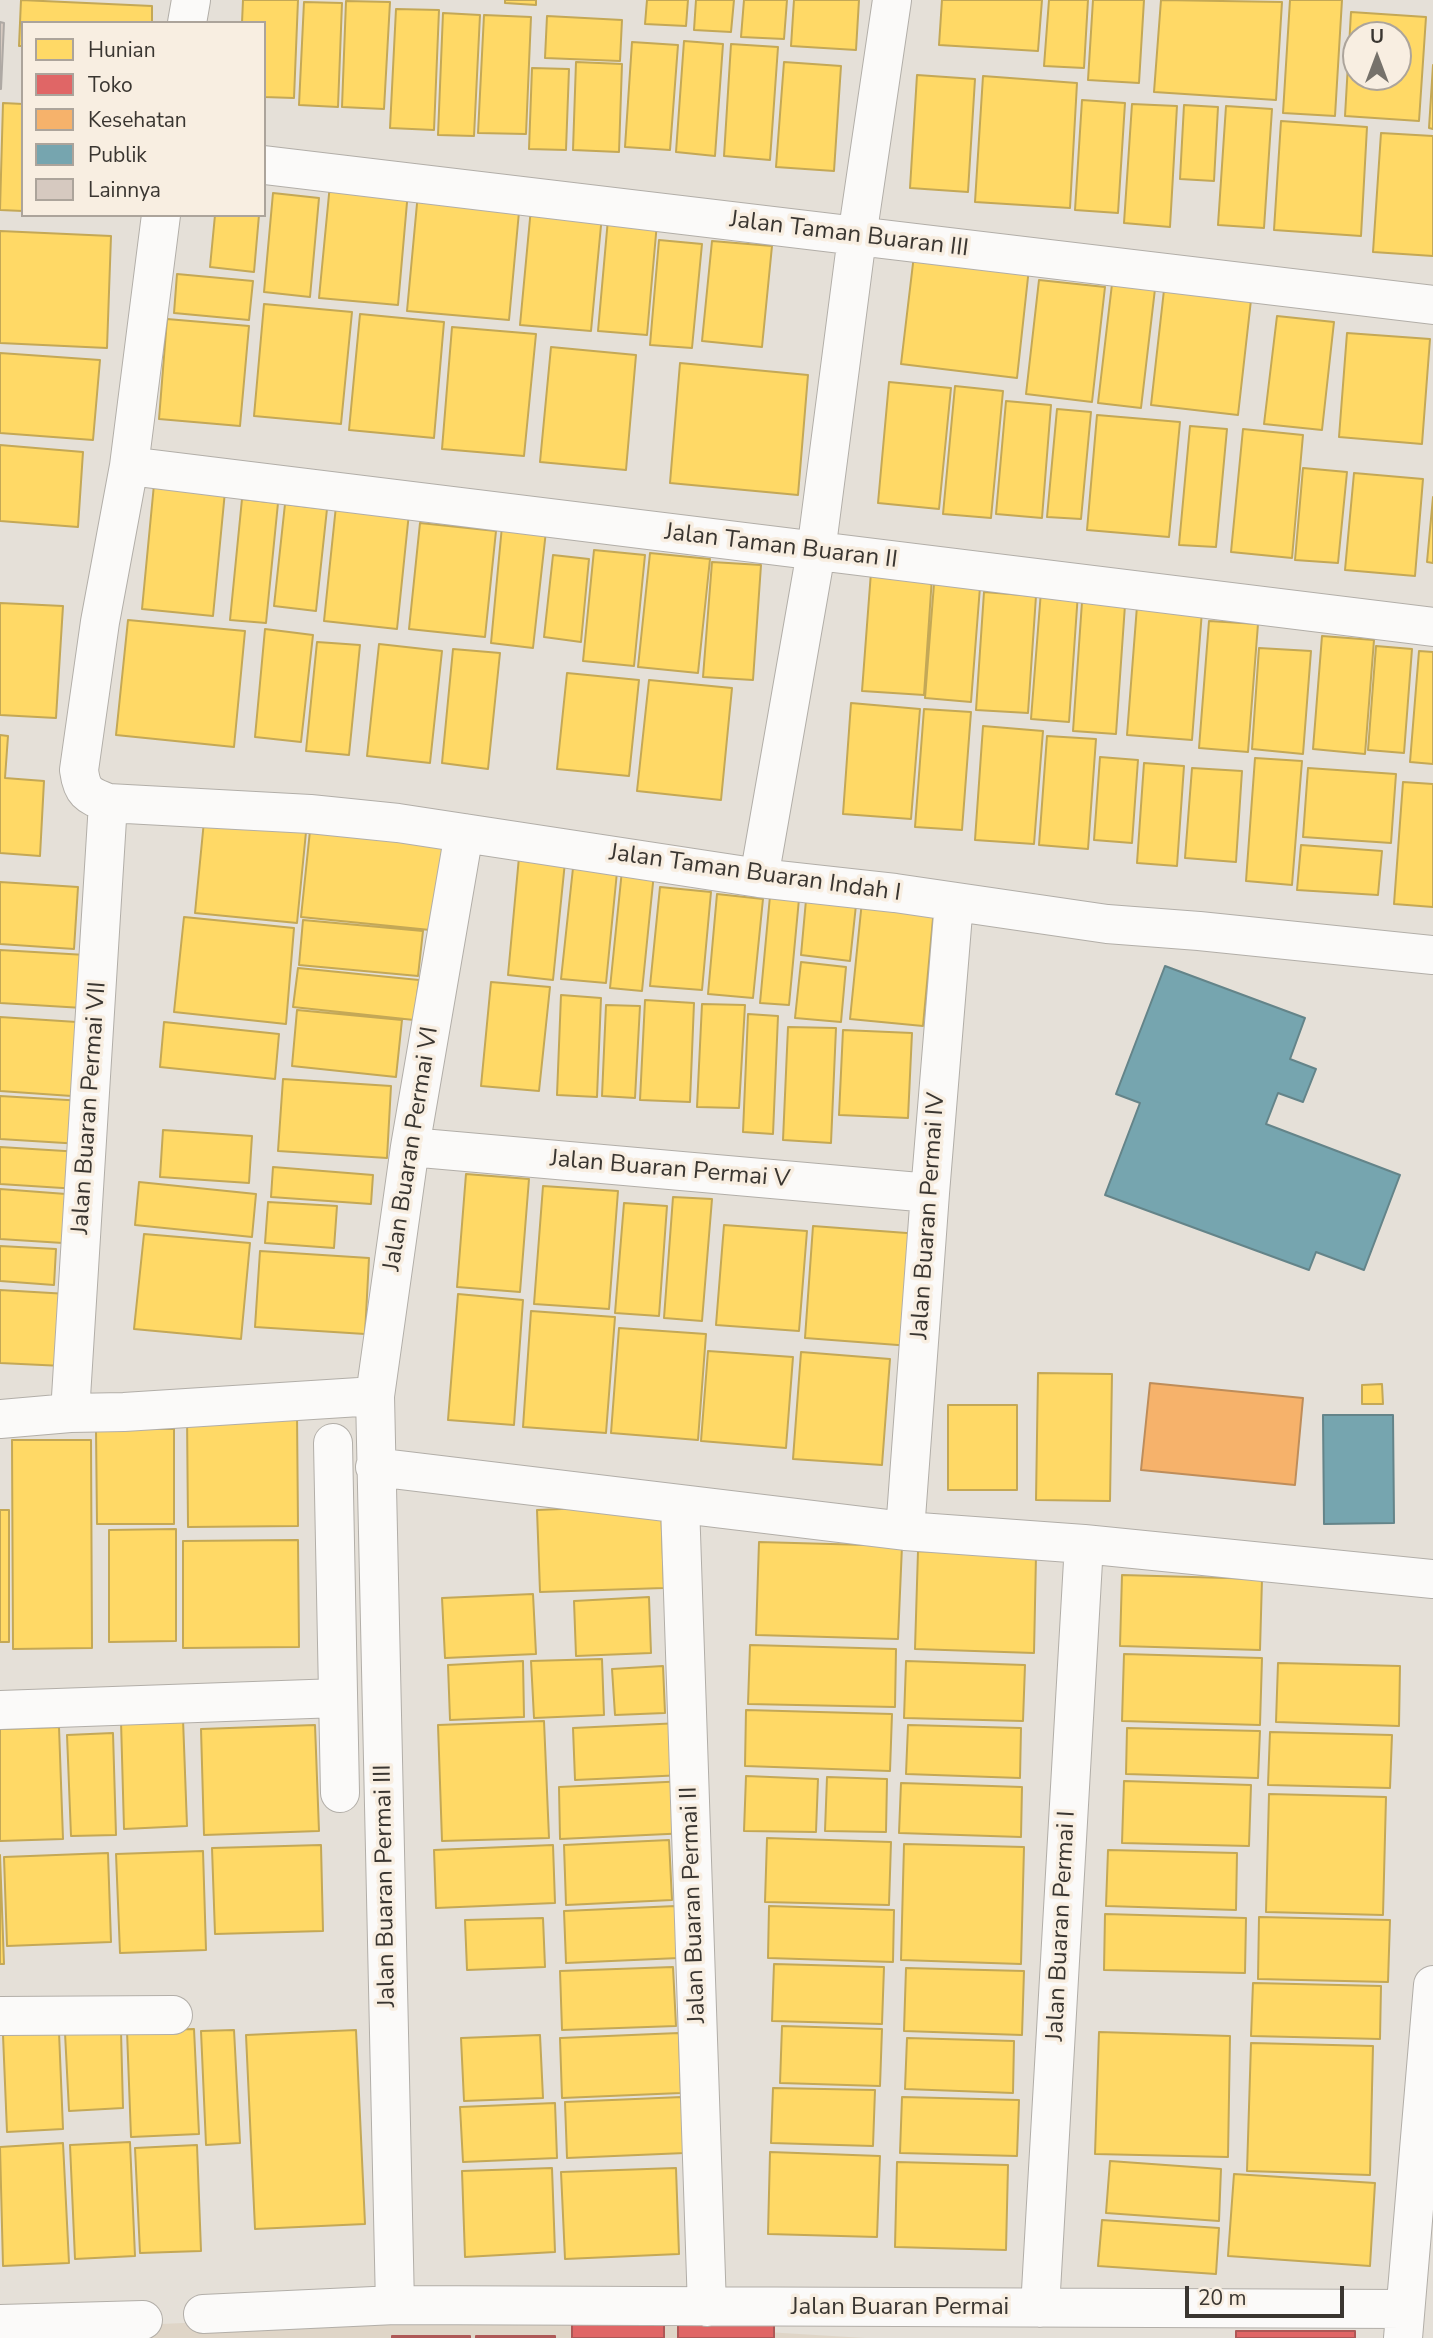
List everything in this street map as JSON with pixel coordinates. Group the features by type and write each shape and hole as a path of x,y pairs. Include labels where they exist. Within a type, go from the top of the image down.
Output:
{"street":[{"path":"187,21 191,0"},
{"path":"759,878 816,552 892,0"},
{"name":"Jalan Taman Buaran III","path":"266,165 1433,305"},
{"name":"Jalan Buaran Permai VII","path":"70,1413 95,794 79,770 100,622 129,466 161,217"},
{"name":"Jalan Taman Buaran II","path":"129,466 1433,627"},
{"name":"Jalan Taman Buaran Indah I","path":"95,794 398,823 759,878 954,901 1107,923 1433,955"},
{"name":"Jalan Buaran Permai VI","path":"374,1467 374,1396 410,1147 464,833"},
{"name":"Jalan Buaran Permai IV","path":"905,1531 954,901"},
{"name":"Jalan Buaran Permai V","path":"410,1147 930,1193"},
{"path":"0,1419 374,1396"},
{"path":"333,1443 340,1793"},
{"path":"374,1467 905,1531 1084,1544 1433,1579"},
{"name":"Jalan Buaran Permai III","path":"374,1467 395,2305"},
{"name":"Jalan Buaran Permai II","path":"680,1504 707,2307"},
{"name":"Jalan Buaran Permai I","path":"1040,2308 1084,1544"},
{"path":"0,1710 338,1699"},
{"path":"1404,2323 1433,1985"},
{"path":"0,2016 173,2015"},
{"name":"Jalan Buaran Permai","path":"203,2314 395,2305 1040,2308 1404,2323"},
{"path":"0,2324 143,2320"}],"shaded area":[{"path":"436,2312 865,2338 0,2338 0,2331"}],"building: Hunian":[{"path":"21,0 152,6 152,21 21,21 19,46"},
{"path":"243,0 298,0 294,98 266,97 266,21 242,21"},
{"path":"505,0 536,0 536,5 505,3"},
{"path":"647,0 688,0 686,26 645,24"},
{"path":"696,0 734,0 731,32 694,30"},
{"path":"744,0 787,0 784,39 741,37"},
{"path":"794,0 859,0 856,50 791,46"},
{"path":"942,0 1042,0 1038,51 939,45"},
{"path":"1049,0 1088,0 1084,68 1044,66"},
{"path":"1093,0 1144,0 1139,83 1088,80"},
{"path":"1161,0 1282,2 1276,100 1154,92"},
{"path":"1290,0 1342,0 1335,116 1283,113"},
{"path":"346,1 390,2 384,109 342,107"},
{"path":"304,2 342,3 338,107 299,105"},
{"path":"396,9 439,10 434,130 390,128"},
{"path":"1351,12 1426,17 1419,121 1345,116 1346,91 1412,91 1412,21 1350,21"},
{"path":"443,13 480,15 474,136 438,135"},
{"path":"484,15 531,17 526,134 478,133"},
{"path":"547,16 622,20 620,61 545,58"},
{"path":"684,41 723,44 715,156 676,152"},
{"path":"632,42 678,45 670,150 625,147"},
{"path":"731,44 778,47 770,160 724,156"},
{"path":"576,62 622,64 619,152 573,150"},
{"path":"784,62 841,66 834,171 776,167"},
{"path":"1433,65 1433,129 1429,128"},
{"path":"532,68 569,69 566,150 529,149"},
{"path":"917,75 975,79 968,192 910,188"},
{"path":"983,76 1077,83 1070,208 975,202"},
{"path":"1082,100 1125,103 1118,213 1075,210"},
{"path":"3,103 21,104 21,211 0,210"},
{"path":"1132,104 1177,106 1170,227 1124,223"},
{"path":"1184,105 1218,107 1214,181 1180,179"},
{"path":"1226,106 1272,109 1264,228 1218,225"},
{"path":"1281,121 1367,127 1361,236 1274,230"},
{"path":"1381,133 1433,136 1433,256 1373,252"},
{"path":"330,184 408,191 398,305 319,298"},
{"path":"273,193 319,198 310,297 264,292"},
{"path":"418,193 520,201 509,320 407,311"},
{"path":"531,208 602,215 591,331 520,325"},
{"path":"215,217 259,217 254,272 210,267"},
{"path":"608,219 657,223 647,335 598,331"},
{"path":"0,231 111,236 107,348 0,343"},
{"path":"659,240 702,244 692,348 650,345"},
{"path":"712,241 772,246 762,347 702,341"},
{"path":"914,255 1029,268 1017,378 901,364"},
{"path":"177,274 253,281 249,320 174,313"},
{"path":"1039,280 1105,287 1092,402 1026,394"},
{"path":"1112,284 1155,289 1141,408 1098,403"},
{"path":"1164,290 1251,300 1238,415 1151,405"},
{"path":"264,304 352,312 341,424 254,416"},
{"path":"360,314 444,322 434,438 349,430"},
{"path":"1277,316 1334,322 1322,430 1264,424"},
{"path":"167,319 249,326 240,426 159,419"},
{"path":"452,327 536,334 524,456 442,449"},
{"path":"1347,333 1430,339 1422,444 1339,437"},
{"path":"551,347 636,355 626,470 540,462"},
{"path":"0,353 100,360 93,440 0,433"},
{"path":"680,363 808,375 798,495 670,483"},
{"path":"889,382 951,388 939,509 878,503"},
{"path":"955,386 1003,391 991,518 943,514"},
{"path":"1006,401 1051,405 1042,518 996,514"},
{"path":"1057,409 1091,412 1081,519 1047,517"},
{"path":"1097,415 1180,422 1169,537 1087,530"},
{"path":"1190,426 1227,429 1216,547 1179,545"},
{"path":"1243,429 1303,435 1292,558 1231,552"},
{"path":"0,445 83,452 78,527 0,521"},
{"path":"1303,468 1347,472 1338,563 1295,560"},
{"path":"1354,473 1423,479 1415,576 1345,570"},
{"path":"155,474 226,481 213,616 142,609"},
{"path":"1433,497 1433,563 1427,562"},
{"path":"242,499 278,503 266,623 230,620"},
{"path":"285,504 327,509 316,611 274,606"},
{"path":"336,506 409,513 397,629 324,621"},
{"path":"420,523 496,531 485,637 409,629"},
{"path":"502,526 546,531 533,648 491,643"},
{"path":"594,550 645,555 634,666 583,661"},
{"path":"650,553 710,559 698,673 638,667"},
{"path":"553,555 589,559 581,642 544,637"},
{"path":"712,562 761,565 753,680 703,677"},
{"path":"871,572 932,577 924,695 862,691"},
{"path":"934,584 980,587 971,702 925,698"},
{"path":"1041,591 1078,593 1069,722 1031,719"},
{"path":"984,592 1036,596 1028,713 976,710"},
{"path":"1082,602 1125,605 1116,734 1073,731"},
{"path":"0,603 63,606 56,718 0,715"},
{"path":"1137,606 1202,611 1192,740 1127,735"},
{"path":"128,620 245,631 234,747 116,735"},
{"path":"1209,621 1258,624 1248,752 1199,748"},
{"path":"265,629 313,635 301,742 255,737"},
{"path":"1322,636 1374,640 1365,754 1313,749"},
{"path":"317,642 360,645 349,755 306,751"},
{"path":"379,644 442,651 430,763 367,756"},
{"path":"1376,646 1412,649 1404,753 1368,750"},
{"path":"1259,648 1311,651 1303,754 1252,749"},
{"path":"453,649 500,653 488,769 442,763"},
{"path":"1419,651 1433,652 1433,764 1410,762"},
{"path":"567,673 639,680 629,776 557,769"},
{"path":"649,680 732,688 721,800 637,791"},
{"path":"851,703 920,709 911,819 843,814"},
{"path":"924,709 971,712 962,830 915,827"},
{"path":"983,726 1043,731 1034,844 975,840"},
{"path":"0,735 8,736 5,778 44,781 40,856 0,853"},
{"path":"1047,736 1096,739 1088,849 1039,845"},
{"path":"1100,757 1138,760 1132,843 1094,840"},
{"path":"1255,758 1302,761 1292,885 1246,881"},
{"path":"1144,763 1184,766 1177,866 1137,863"},
{"path":"1192,768 1242,771 1236,862 1185,858"},
{"path":"1308,768 1396,774 1391,843 1303,837"},
{"path":"1403,782 1433,784 1433,907 1394,904"},
{"path":"204,821 306,832 297,923 195,913"},
{"path":"311,821 449,835 440,931 301,917"},
{"path":"1301,845 1382,851 1378,895 1297,890"},
{"path":"519,857 565,862 553,980 508,975"},
{"path":"573,868 617,872 606,983 561,979"},
{"path":"622,870 654,873 642,991 610,988"},
{"path":"0,882 78,887 74,949 0,944"},
{"path":"660,887 711,892 702,990 650,986"},
{"path":"717,894 763,899 753,998 708,994"},
{"path":"770,896 799,899 789,1005 760,1003"},
{"path":"806,900 856,905 850,961 801,955"},
{"path":"862,901 934,908 923,1026 850,1019"},
{"path":"184,917 294,928 286,1024 174,1012"},
{"path":"303,920 423,931 418,976 299,965"},
{"path":"0,950 86,955 83,1008 0,1003"},
{"path":"801,962 846,967 841,1022 795,1018"},
{"path":"298,968 419,980 414,1020 293,1007"},
{"path":"491,982 550,987 539,1091 481,1086"},
{"path":"561,995 601,998 597,1097 557,1095"},
{"path":"645,1000 694,1003 690,1102 640,1100"},
{"path":"702,1004 745,1005 739,1108 697,1107"},
{"path":"606,1005 640,1006 635,1098 602,1096"},
{"path":"297,1010 402,1020 396,1077 292,1066"},
{"path":"748,1014 778,1016 773,1134 743,1132"},
{"path":"0,1017 92,1023 86,1097 0,1091"},
{"path":"164,1022 279,1034 275,1079 160,1067"},
{"path":"788,1027 836,1028 831,1143 783,1140"},
{"path":"843,1030 912,1033 908,1118 839,1115"},
{"path":"283,1079 391,1086 387,1158 278,1151"},
{"path":"0,1096 84,1101 81,1144 0,1139"},
{"path":"163,1130 252,1136 249,1183 160,1177"},
{"path":"0,1147 81,1152 78,1189 0,1184"},
{"path":"273,1167 373,1175 371,1204 271,1197"},
{"path":"466,1174 529,1179 520,1292 457,1287"},
{"path":"139,1182 256,1194 252,1237 135,1225"},
{"path":"543,1186 618,1191 609,1309 534,1304"},
{"path":"0,1189 66,1194 63,1243 0,1239"},
{"path":"673,1197 712,1199 702,1321 664,1318"},
{"path":"268,1202 337,1206 334,1248 265,1243"},
{"path":"624,1203 667,1206 659,1316 615,1313"},
{"path":"724,1225 807,1231 799,1331 716,1325"},
{"path":"813,1226 920,1234 911,1346 805,1338"},
{"path":"144,1234 250,1243 241,1339 134,1329"},
{"path":"0,1246 56,1249 54,1285 0,1281"},
{"path":"260,1251 369,1258 365,1334 255,1327"},
{"path":"0,1290 68,1294 63,1366 0,1363"},
{"path":"458,1294 523,1300 514,1425 448,1420"},
{"path":"531,1311 615,1317 606,1433 523,1427"},
{"path":"619,1328 706,1334 698,1440 611,1433"},
{"path":"708,1351 793,1357 786,1448 701,1441"},
{"path":"801,1352 890,1359 882,1465 793,1459"},
{"path":"1038,1373 1112,1374 1110,1501 1036,1500"},
{"path":"1382,1384 1383,1404 1362,1404 1362,1385"},
{"path":"948,1405 1017,1405 1017,1490 948,1490"},
{"path":"297,1412 298,1526 188,1527 187,1413"},
{"path":"96,1429 174,1429 174,1524 97,1524"},
{"path":"12,1440 91,1440 92,1648 13,1649"},
{"path":"661,1505 664,1588 540,1592 537,1510"},
{"path":"0,1510 9,1510 9,1642 0,1642"},
{"path":"176,1529 176,1641 109,1642 109,1530"},
{"path":"298,1540 299,1647 183,1648 183,1541"},
{"path":"759,1542 902,1546 898,1639 756,1635"},
{"path":"918,1551 1036,1555 1034,1653 915,1649"},
{"path":"1122,1575 1262,1579 1260,1650 1120,1646"},
{"path":"533,1594 536,1654 445,1658 442,1598"},
{"path":"649,1597 651,1653 576,1656 574,1601"},
{"path":"750,1645 896,1649 895,1707 748,1704"},
{"path":"1124,1654 1262,1658 1260,1725 1122,1721"},
{"path":"602,1659 604,1715 534,1718 531,1661"},
{"path":"523,1661 524,1717 450,1720 448,1665"},
{"path":"906,1661 1025,1665 1023,1721 904,1718"},
{"path":"1278,1663 1400,1666 1399,1726 1276,1722"},
{"path":"663,1666 665,1713 615,1715 612,1669"},
{"path":"746,1710 892,1714 890,1771 745,1766"},
{"path":"183,1719 187,1826 124,1829 121,1721"},
{"path":"544,1721 549,1838 442,1841 438,1725"},
{"path":"681,1723 684,1775 575,1780 573,1728"},
{"path":"315,1725 319,1831 204,1835 201,1729"},
{"path":"908,1725 1021,1728 1020,1778 906,1774"},
{"path":"59,1727 63,1839 0,1841 0,1729"},
{"path":"1127,1728 1260,1731 1258,1778 1126,1774"},
{"path":"1270,1732 1392,1735 1390,1788 1268,1785"},
{"path":"113,1733 116,1835 71,1836 67,1735"},
{"path":"746,1776 818,1779 816,1832 744,1831"},
{"path":"827,1777 887,1779 886,1832 825,1831"},
{"path":"687,1781 689,1833 560,1839 559,1787"},
{"path":"1124,1781 1251,1785 1249,1846 1122,1843"},
{"path":"901,1783 1022,1787 1021,1837 899,1833"},
{"path":"1269,1794 1386,1797 1383,1915 1266,1912"},
{"path":"767,1838 891,1842 889,1905 765,1902"},
{"path":"669,1840 672,1900 566,1905 564,1845"},
{"path":"904,1844 1024,1847 1021,1964 901,1960"},
{"path":"321,1845 323,1931 215,1934 212,1848"},
{"path":"553,1845 555,1903 436,1908 434,1850"},
{"path":"1108,1850 1237,1853 1236,1910 1106,1906"},
{"path":"203,1851 206,1950 120,1953 116,1854"},
{"path":"108,1853 111,1942 7,1946 4,1857"},
{"path":"0,1855 4,1964 0,1964"},
{"path":"676,1906 679,1958 566,1963 564,1911"},
{"path":"769,1906 894,1910 893,1962 768,1958"},
{"path":"1105,1914 1246,1918 1245,1973 1104,1970"},
{"path":"1259,1917 1390,1920 1388,1982 1258,1979"},
{"path":"543,1918 545,1967 467,1970 465,1920"},
{"path":"774,1964 884,1967 882,2024 772,2021"},
{"path":"673,1967 676,2026 562,2030 560,1971"},
{"path":"906,1968 1024,1971 1022,2035 904,2031"},
{"path":"1253,1983 1381,1986 1380,2039 1251,2036"},
{"path":"782,2026 882,2029 880,2086 780,2083"},
{"path":"194,2029 199,2134 131,2137 127,2031"},
{"path":"234,2030 240,2143 206,2145 201,2031"},
{"path":"356,2030 365,2224 255,2229 246,2035"},
{"path":"121,2031 123,2108 69,2111 65,2033"},
{"path":"59,2032 63,2129 7,2132 3,2035"},
{"path":"1099,2032 1230,2036 1228,2157 1095,2154"},
{"path":"679,2033 681,2093 562,2098 560,2038"},
{"path":"540,2035 543,2098 464,2101 461,2038"},
{"path":"907,2038 1014,2041 1013,2093 905,2089"},
{"path":"1251,2043 1373,2046 1370,2175 1247,2171"},
{"path":"773,2088 875,2090 873,2146 771,2143"},
{"path":"682,2097 685,2153 567,2158 565,2102"},
{"path":"902,2097 1019,2100 1017,2156 900,2153"},
{"path":"555,2103 557,2158 463,2162 460,2107"},
{"path":"130,2142 135,2256 75,2259 70,2145"},
{"path":"63,2143 69,2263 3,2266 0,2147"},
{"path":"197,2145 201,2251 140,2253 135,2148"},
{"path":"770,2152 880,2156 877,2237 768,2234"},
{"path":"1110,2161 1221,2169 1219,2221 1106,2213"},
{"path":"897,2162 1008,2165 1006,2250 895,2247"},
{"path":"552,2168 555,2252 465,2257 462,2171"},
{"path":"676,2168 679,2254 565,2259 561,2172"},
{"path":"1234,2174 1375,2183 1370,2266 1228,2256"},
{"path":"1102,2220 1219,2228 1216,2274 1098,2266"}],"building: Toko":[{"path":"572,2310 664,2310 664,2338 572,2338"},
{"path":"678,2325 774,2325 774,2338 678,2338"},
{"path":"1236,2331 1355,2331 1355,2338 1236,2338"},
{"path":"470,2336 470,2338 392,2338"},
{"path":"555,2336 555,2338 476,2338"}],"building: Kesehatan":[{"path":"1150,1383 1303,1398 1295,1485 1141,1470"}],"building: Publik":[{"path":"1165,966 1305,1018 1290,1059 1316,1069 1303,1102 1278,1093 1266,1124 1400,1175 1364,1270 1316,1252 1309,1270 1105,1195 1140,1103 1116,1094"},
{"path":"1323,1415 1393,1415 1394,1523 1324,1524"}],"building: Lainnya":[{"path":"0,22 4,23 1,89 0,89"}]}
